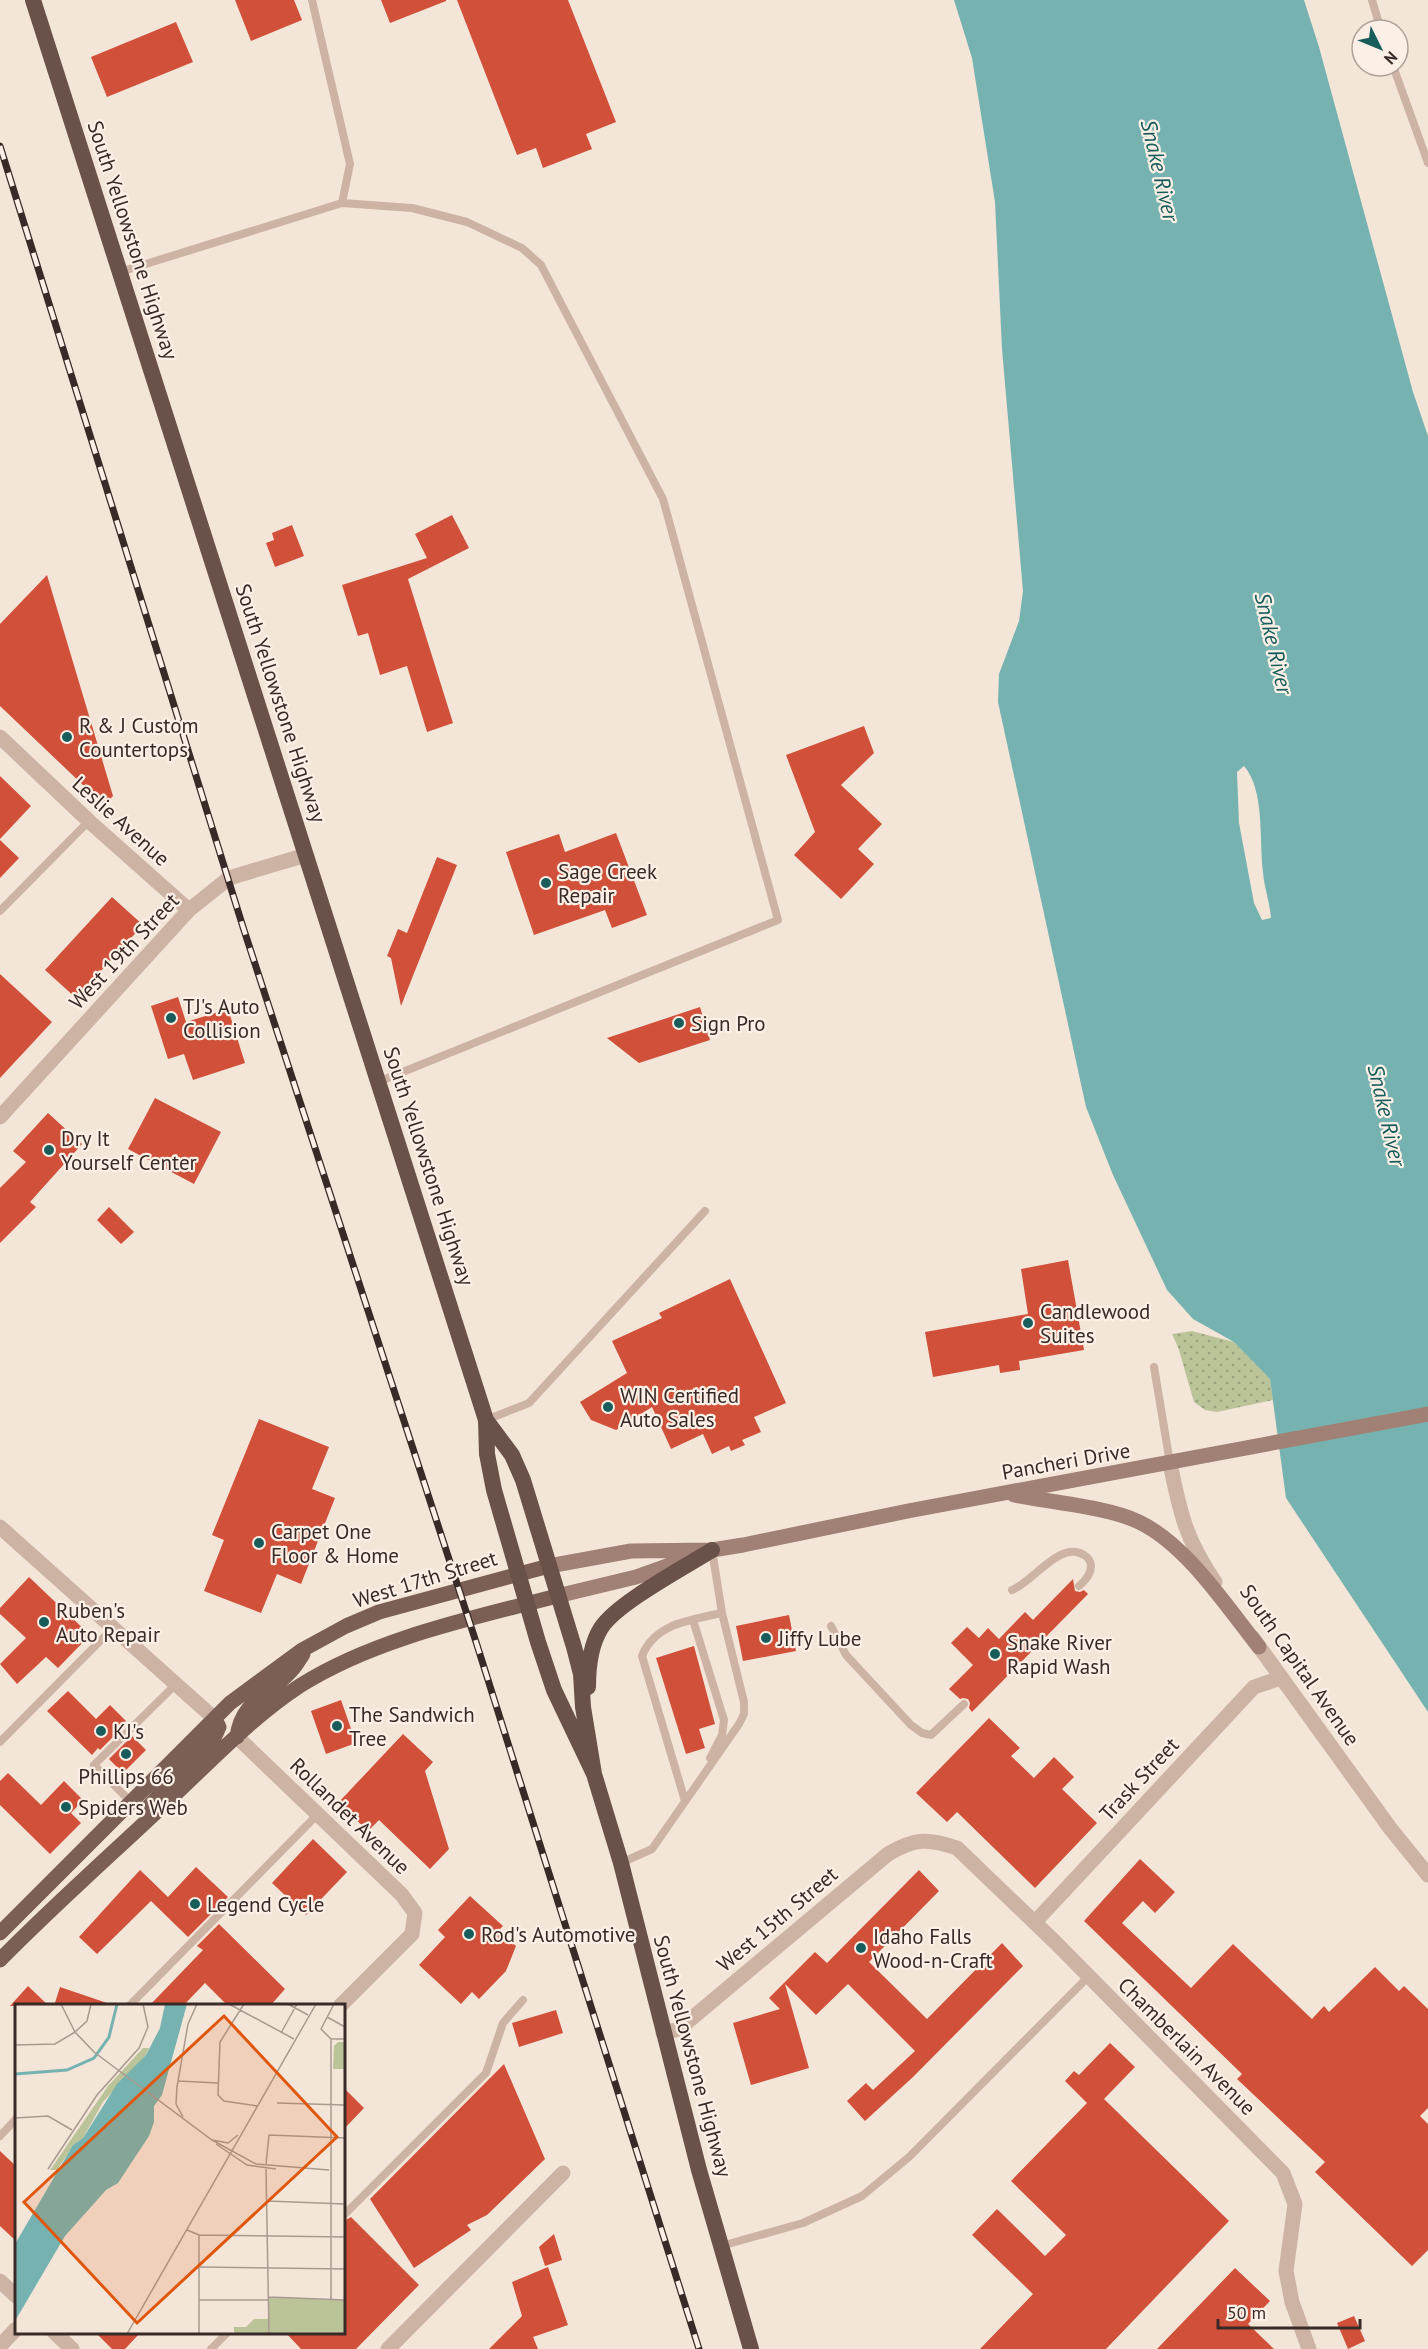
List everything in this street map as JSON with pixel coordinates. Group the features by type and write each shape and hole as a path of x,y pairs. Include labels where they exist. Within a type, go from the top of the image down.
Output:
{"highway":[{"name":"South Yellowstone Highway","path":"33,0 486,1420 487,1454 494,1490 526,1604 554,1690 594,1774"},
{"name":"South Yellowstone Highway","path":"486,1420 512,1455 523,1480 581,1674 583,1707 594,1774 621,1863 663,2033 751,2349"},
{"path":"594,1774 588,1725 588,1677 593,1650 601,1629 618,1610 712,1550"}],"main road":[{"name":"Pancheri Drive","path":"526,1604 636,1577 712,1550 1428,1414"},
{"path":"1005,1493 1115,1514 1146,1526 1174,1546 1259,1647"},
{"name":"Pancheri Drive","path":"549,1566 631,1551 712,1550"},
{"name":"West 17th Street","path":"0,1933 230,1703 308,1647 346,1626 379,1612 549,1566"},
{"path":"0,1960 64,1896 265,1710 302,1685 370,1651 455,1623 526,1604"},
{"path":"237,1737 238,1724 246,1709 290,1673 308,1647"},
{"path":"120,1846 133,1822 215,1736 219,1727 215,1719"}],"street":[{"name":"Leslie Avenue","path":"0,737 89,821 189,910"},
{"name":"West 19th Street","path":"0,1117 189,910 228,878 306,855"},
{"name":"South Capital Avenue","path":"1170,1463 1179,1509 1198,1557 1281,1678 1390,1828 1428,1875"},
{"path":"2,1532 215,1719"},
{"name":"Trask Street","path":"1035,1922 1254,1687 1281,1678"},
{"name":"Rollandet Avenue","path":"237,1737 402,1895 415,1913 412,1934 342,2004"},
{"name":"Chamberlain Avenue","path":"920,1840 938,1841 957,1848 1035,1922 1283,2173 1295,2204 1286,2271 1292,2302 1309,2349"},
{"name":"West 15th Street","path":"663,2033 679,2029 888,1854 906,1843 920,1840"},
{"path":"388,2349 563,2173"},
{"path":"0,2281 15,2295"},
{"path":"0,2346 15,2331"},
{"path":"56,2334 72,2349"}],"lane":[{"path":"312,0 350,164 342,203"},
{"path":"1372,0 1377,18"},
{"path":"1397,78 1428,163"},
{"path":"120,272 342,203 412,208 466,222 522,248 541,265 663,500 778,920 378,1082"},
{"path":"0,911 89,821"},
{"path":"486,1420 529,1403 705,1211"},
{"path":"1154,1367 1170,1463"},
{"path":"621,1863 652,1849 740,1724 744,1714 744,1702 722,1613 712,1550"},
{"path":"1012,1590 1021,1587 1058,1555 1074,1552 1083,1554 1089,1559 1091,1565 1088,1577 1079,1586"},
{"path":"686,1801 642,1656 651,1639 663,1629 722,1613"},
{"path":"693,1620 724,1720 722,1735 703,1775"},
{"path":"831,1626 846,1655 911,1725 922,1733 932,1736 964,1704"},
{"path":"0,1742 113,1628"},
{"path":"131,1802 94,1765 176,1684"},
{"path":"131,2004 318,1814"},
{"path":"721,2246 803,2223 862,2196 909,2157 1089,1976"},
{"path":"345,2214 486,2073 503,2023 523,2000"},
{"path":"0,2136 15,2120"},
{"path":"212,2349 226,2334"}],"green space":[{"path":"1192,1331 1234,1342 1270,1379 1273,1400 1217,1412 1205,1410 1194,1402 1172,1334"}],"water":[{"name":"Snake River","path":"954,0 1304,0 1319,47 1413,392 1428,436 1428,1712 1286,1498 1270,1379 1234,1342 1193,1319 1167,1290 1113,1175 1086,1107 998,702 999,674 1019,621 1023,591 1002,349 995,202 972,58","holes":["1244,766 1251,776 1260,816 1264,878 1271,918 1262,920 1254,903 1239,823 1237,772"]}],"building":[{"path":"235,0 294,0 302,20 251,41"},
{"path":"381,0 446,0 446,1 390,23"},
{"path":"457,0 568,0 616,122 586,134 592,149 543,168 536,148 517,155"},
{"path":"176,22 193,62 107,97 91,57"},
{"path":"452,515 469,548 408,579 453,723 427,732 407,666 380,675 368,633 358,636 342,585 427,558 415,534"},
{"path":"292,525 304,556 275,567 266,543 274,540 272,533"},
{"path":"47,575 113,796 104,805 0,706 0,624"},
{"path":"864,726 874,753 841,785 882,824 858,849 874,864 841,899 794,855 815,832 786,755"},
{"path":"0,776 31,806 0,839"},
{"path":"616,833 647,915 612,928 605,910 534,935 506,852 559,834 565,852"},
{"path":"0,840 19,858 0,878"},
{"path":"437,857 457,865 401,1006 391,958 387,956 398,929 407,933"},
{"path":"112,897 143,925 76,998 45,970"},
{"path":"0,974 52,1022 0,1078"},
{"path":"178,997 186,1022 228,1009 245,1063 193,1080 184,1054 168,1059 151,1006"},
{"name":"Sign Pro","path":"700,1007 710,1040 639,1063 607,1038"},
{"path":"155,1098 221,1132 194,1184 128,1149"},
{"path":"48,1113 82,1144 30,1202 36,1207 0,1243 0,1188 26,1162 13,1151"},
{"path":"109,1207 134,1232 121,1244 97,1220"},
{"name":"Candlewood Suites","path":"1068,1260 1084,1350 1019,1361 1020,1370 1000,1373 999,1365 933,1377 925,1332 1028,1314 1021,1269"},
{"path":"730,1279 786,1403 754,1417 761,1432 742,1440 745,1445 731,1451 729,1446 712,1454 703,1434 671,1449 652,1407 616,1430 591,1420 580,1402 627,1373 612,1341 662,1318 659,1313"},
{"path":"259,1419 329,1447 312,1489 335,1498 301,1584 277,1574 261,1613 204,1591 224,1540 212,1535"},
{"path":"29,1577 90,1635 58,1668 46,1657 17,1684 0,1664 26,1638 0,1614 0,1608"},
{"name":"Snake River Rapid Wash","path":"1073,1579 1075,1591 1084,1590 1088,1594 972,1712 968,1699 960,1699 949,1689 973,1665 951,1643 967,1627 979,1638 988,1628 999,1639 1025,1612 1033,1620"},
{"name":"Jiffy Lube","path":"789,1615 796,1651 743,1661 736,1626"},
{"path":"694,1646 715,1724 699,1729 705,1748 686,1754 656,1658"},
{"path":"68,1691 96,1719 110,1705 126,1721 100,1750 98,1748 92,1755 47,1711"},
{"path":"341,1700 356,1743 326,1754 311,1711"},
{"path":"989,1718 1020,1748 1011,1756 1034,1778 1054,1757 1074,1777 1062,1789 1097,1823 1035,1888 957,1812 947,1822 916,1793"},
{"path":"403,1734 433,1762 425,1771 449,1849 430,1869 379,1820 368,1831 338,1803"},
{"path":"132,1736 146,1750 123,1773 109,1759"},
{"path":"8,1773 41,1805 64,1781 83,1800 71,1813 81,1823 50,1854 0,1805 0,1781"},
{"path":"313,1839 347,1872 306,1915 272,1883"},
{"path":"1140,1859 1175,1892 1155,1913 1143,1901 1122,1923 1191,1988 1233,1944 1312,2019 1324,2006 1329,2012 1375,1967 1399,1991 1404,1986 1428,2009 1428,2108 1420,2116 1428,2124 1428,2250 1412,2266 1315,2172 1325,2162 1237,2079 1242,2074 1084,1921"},
{"path":"196,1867 228,1897 188,1937 151,1901 97,1954 79,1937 140,1870 168,1897"},
{"path":"919,1870 939,1891 869,1962 927,2019 1002,1943 1023,1966 913,2077 865,2121 847,2101 866,2083 873,2090 915,2051 848,1984 816,2015 785,1984 809,2068 751,2085 733,2023 780,2009 769,1998 815,1952 827,1963"},
{"path":"470,1896 503,1926 499,1930 516,1946 506,1971 479,1999 472,1992 461,2004 419,1965 445,1937 438,1930"},
{"path":"219,1924 285,1989 272,2004 226,2004 205,1983 185,2004 151,2004 203,1950 197,1946"},
{"path":"28,1986 47,2004 15,2004 15,2006 10,2006"},
{"path":"60,1987 107,2003 107,2004 55,2004"},
{"path":"556,2010 563,2033 519,2047 512,2023"},
{"path":"1110,2043 1135,2067 1104,2099 1229,2221 1106,2349 980,2349 1033,2294 972,2235 997,2209 1045,2256 1066,2235 1011,2181 1087,2103 1065,2081 1074,2071 1079,2075"},
{"path":"504,2064 545,2159 487,2215 467,2225 471,2230 414,2268 370,2199"},
{"path":"345,2089 364,2108 345,2128"},
{"path":"0,2151 15,2165 15,2240 0,2226"},
{"path":"351,2217 419,2285 356,2349 301,2349 287,2334 345,2334 345,2220"},
{"path":"554,2234 562,2260 545,2266 539,2247"},
{"path":"548,2267 568,2325 533,2337 538,2349 489,2349 522,2316 512,2282"},
{"path":"1235,2268 1270,2301 1248,2324 1274,2349 1157,2349"},
{"path":"1354,2316 1365,2341 1348,2349 1337,2323"},
{"path":"97,2334 139,2334 125,2349 112,2349"}],"railway":[{"path":"0,146 243,927 477,1645 699,2349"}],"place":[{"name":"R & J Custom Countertops","path":"67,737"},
{"name":"Sage Creek Repair","path":"546,883"},
{"name":"TJ's Auto Collision","path":"171,1018"},
{"name":"Sign Pro","path":"679,1023"},
{"name":"Dry It Yourself Center","path":"49,1150"},
{"name":"Candlewood Suites","path":"1028,1323"},
{"name":"WIN Certified Auto Sales","path":"608,1407"},
{"name":"Carpet One Floor & Home","path":"259,1543"},
{"name":"Ruben's Auto Repair","path":"44,1622"},
{"name":"Jiffy Lube","path":"766,1638"},
{"name":"Snake River Rapid Wash","path":"995,1654"},
{"name":"The Sandwich Tree","path":"337,1726"},
{"name":"KJ's","path":"101,1731"},
{"name":"Phillips 66","path":"126,1754"},
{"name":"Spiders Web","path":"66,1807"},
{"name":"Legend Cycle","path":"195,1904"},
{"name":"Rod's Automotive","path":"469,1934"},
{"name":"Idaho Falls Wood-n-Craft","path":"861,1948"}]}
